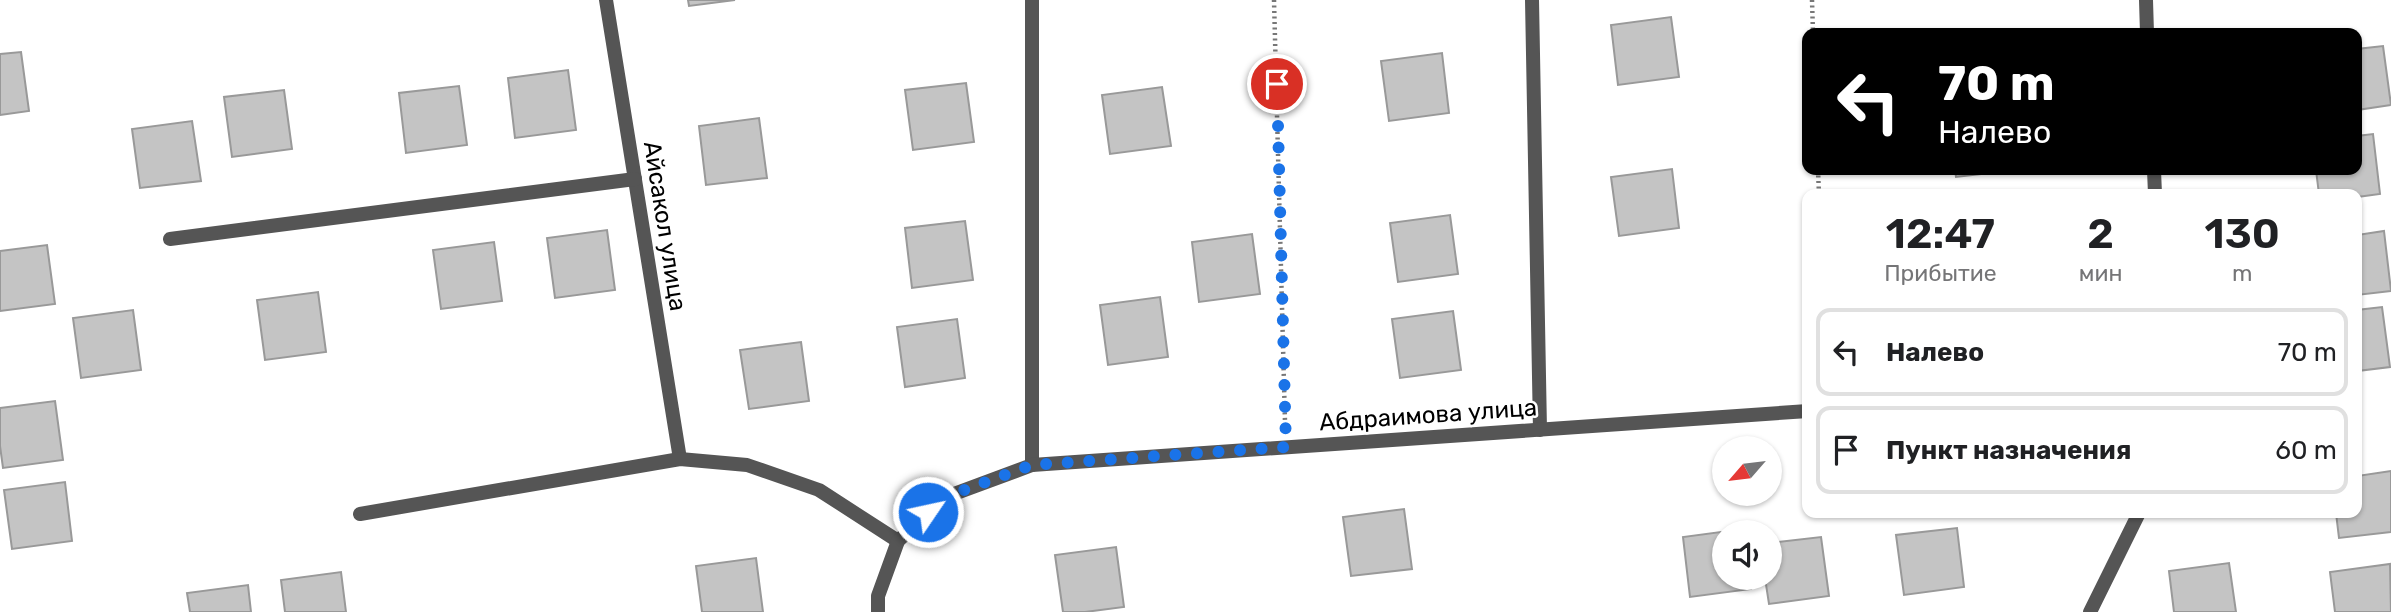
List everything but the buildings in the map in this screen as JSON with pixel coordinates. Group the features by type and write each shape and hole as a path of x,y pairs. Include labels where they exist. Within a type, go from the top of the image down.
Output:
{"street":[{"name":"Айсакол улица","path":"606,0 680,459"},
{"path":"1032,0 1032,465"},
{"path":"1531,0 1540,430"},
{"path":"2146,0 2147,28"},
{"path":"170,239 635,179"},
{"name":"Абдраимова улица","path":"878,612 878,596 898,541 943,498 1032,465 1802,411"},
{"path":"360,514 680,459 747,465 819,490 898,541"},
{"path":"2090,612 2137,518"}],"path":[{"path":"1275,0 1286,447"},
{"path":"1812,0 1813,28"}],"route":[{"path":"928,512 943,498 1032,465 1286,447 1277,84"}]}
